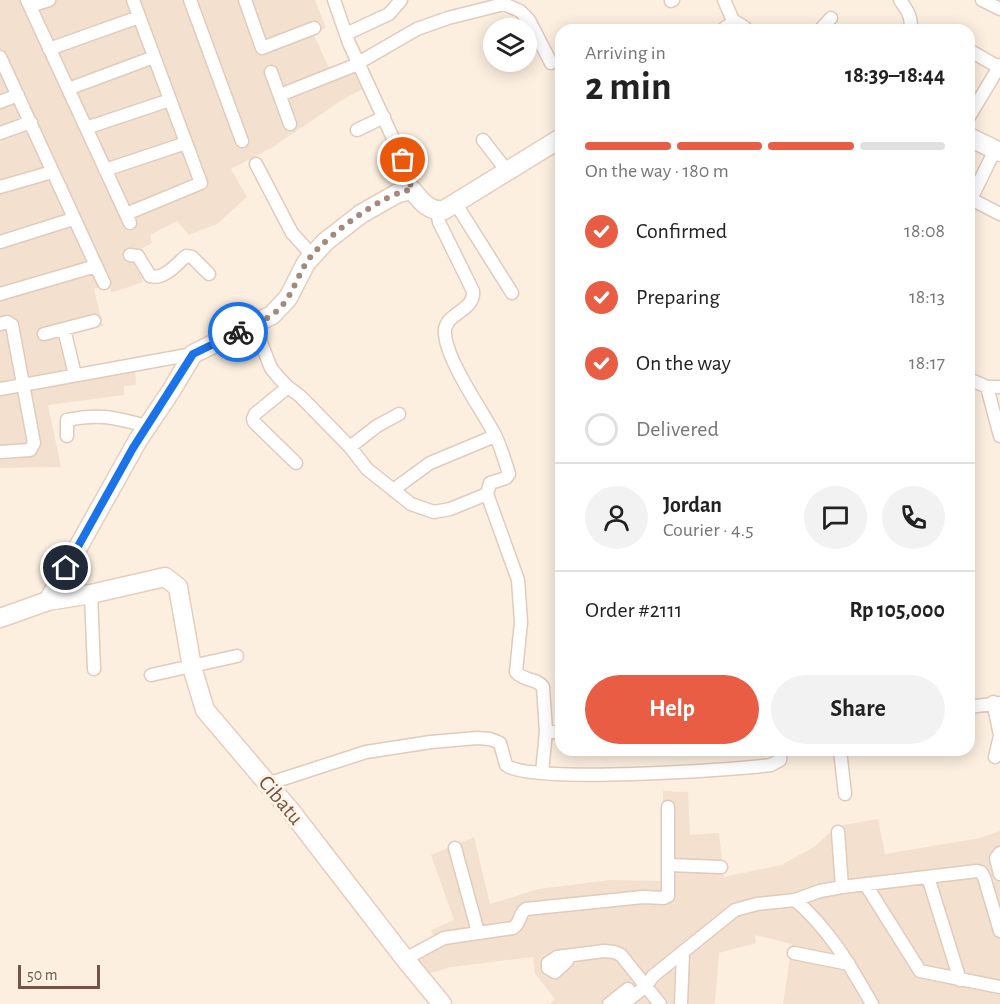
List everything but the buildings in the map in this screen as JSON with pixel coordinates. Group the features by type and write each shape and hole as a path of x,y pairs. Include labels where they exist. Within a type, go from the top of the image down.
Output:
{"street":[{"path":"49,0 29,3 128,218 201,183 133,0"},
{"path":"190,0 242,141"},
{"path":"245,0 262,48 314,28"},
{"path":"334,0 358,63 403,160 412,190 422,203 437,211 456,204 555,142"},
{"path":"346,34 388,14 401,0"},
{"path":"724,0 733,24"},
{"path":"900,0 908,11 911,24"},
{"path":"982,0 1000,9"},
{"path":"280,95 358,63 417,29 448,18 504,4 520,11 529,20 551,63"},
{"path":"49,49 139,17"},
{"path":"826,24 831,18"},
{"path":"975,54 1000,67 975,107"},
{"path":"0,57 104,283"},
{"path":"68,88 154,57"},
{"path":"271,72 290,124"},
{"path":"0,102 18,95"},
{"path":"86,128 170,100"},
{"path":"357,130 384,117"},
{"path":"0,133 31,122"},
{"path":"483,140 507,171"},
{"path":"975,140 998,151 975,192"},
{"path":"105,170 186,143"},
{"path":"256,164 292,233 312,255"},
{"path":"0,187 52,172"},
{"path":"0,389 193,354 207,345 254,325 279,309 288,298 312,255 361,214 398,193 412,190"},
{"path":"975,203 1000,214"},
{"path":"456,204 512,293"},
{"path":"437,211 439,222 474,297 447,323 445,330 449,352 495,436 509,474 506,478 490,483 487,494 518,580 521,622 516,672 520,677 542,685 546,730 542,773"},
{"path":"0,242 73,219"},
{"path":"130,255 138,256 150,276 155,278 162,276 186,256 192,257 209,274"},
{"path":"0,294 96,266"},
{"path":"44,334 94,321"},
{"path":"0,452 30,450 33,443 23,386 6,325"},
{"path":"254,325 270,368 350,447 367,469 411,504 434,512 450,509 487,494"},
{"path":"63,329 75,375"},
{"path":"48,601 147,426 193,354"},
{"path":"975,382 994,387 1000,436"},
{"path":"288,387 252,418 296,463"},
{"path":"350,447 399,414"},
{"path":"67,436 68,420 90,415 110,417 147,426"},
{"path":"393,490 430,463 495,436"},
{"name":"Cibatu","path":"91,594 165,578 178,586 192,667 205,710 267,784 442,1004"},
{"path":"0,618 48,601 91,594 94,669"},
{"path":"151,675 237,656"},
{"path":"975,706 997,703 1000,736 995,757"},
{"path":"546,730 555,732"},
{"path":"267,784 366,752 477,738 500,743 506,765 509,768 542,773 595,775 754,768 776,764 780,756"},
{"path":"841,756 844,794"},
{"path":"405,959 444,938 513,928 519,924 522,913 526,909 643,897 664,898 669,893 668,807"},
{"path":"838,832 842,887"},
{"path":"455,848 478,932"},
{"path":"1000,853 996,858 1000,874"},
{"path":"669,865 721,867"},
{"path":"623,1004 646,981 735,910 757,904 795,900 820,891 981,872 1000,931"},
{"path":"928,877 960,980"},
{"path":"866,885 916,968 923,973 1000,987"},
{"path":"795,900 824,928 849,963 872,1004"},
{"path":"569,956 604,951 621,955 646,981 660,1004"},
{"path":"681,1004 683,951"},
{"path":"794,953 849,963"},
{"path":"609,1004 646,981"}],"shaded area":[{"path":"0,0 315,0 326,28 313,33 330,70 351,61 365,88 342,100 273,147 231,169 247,197 217,224 189,235 177,221 150,235 152,243 135,252 143,282 111,293 110,288 106,289 105,286 94,289 103,326 71,334 79,370 135,369 136,385 124,386 124,395 48,405 61,467 0,468"},
{"path":"663,791 688,792 690,835 719,833 724,877 781,865 814,847 837,826 878,819 885,854 980,838 1000,831 1000,1004 783,1004 792,944 755,935 756,943 719,953 715,1004 550,1004 555,999 535,974 533,957 451,967 424,975 406,953 434,939 431,930 454,920 431,855 474,837 490,904 538,889 610,880 662,881"}],"way so far":[{"path":"238,332 272,315 279,309 288,298 306,263 325,242 361,214 398,193 412,190 403,160"}],"route":[{"path":"66,568 133,448 193,354 207,345 238,332"}]}
